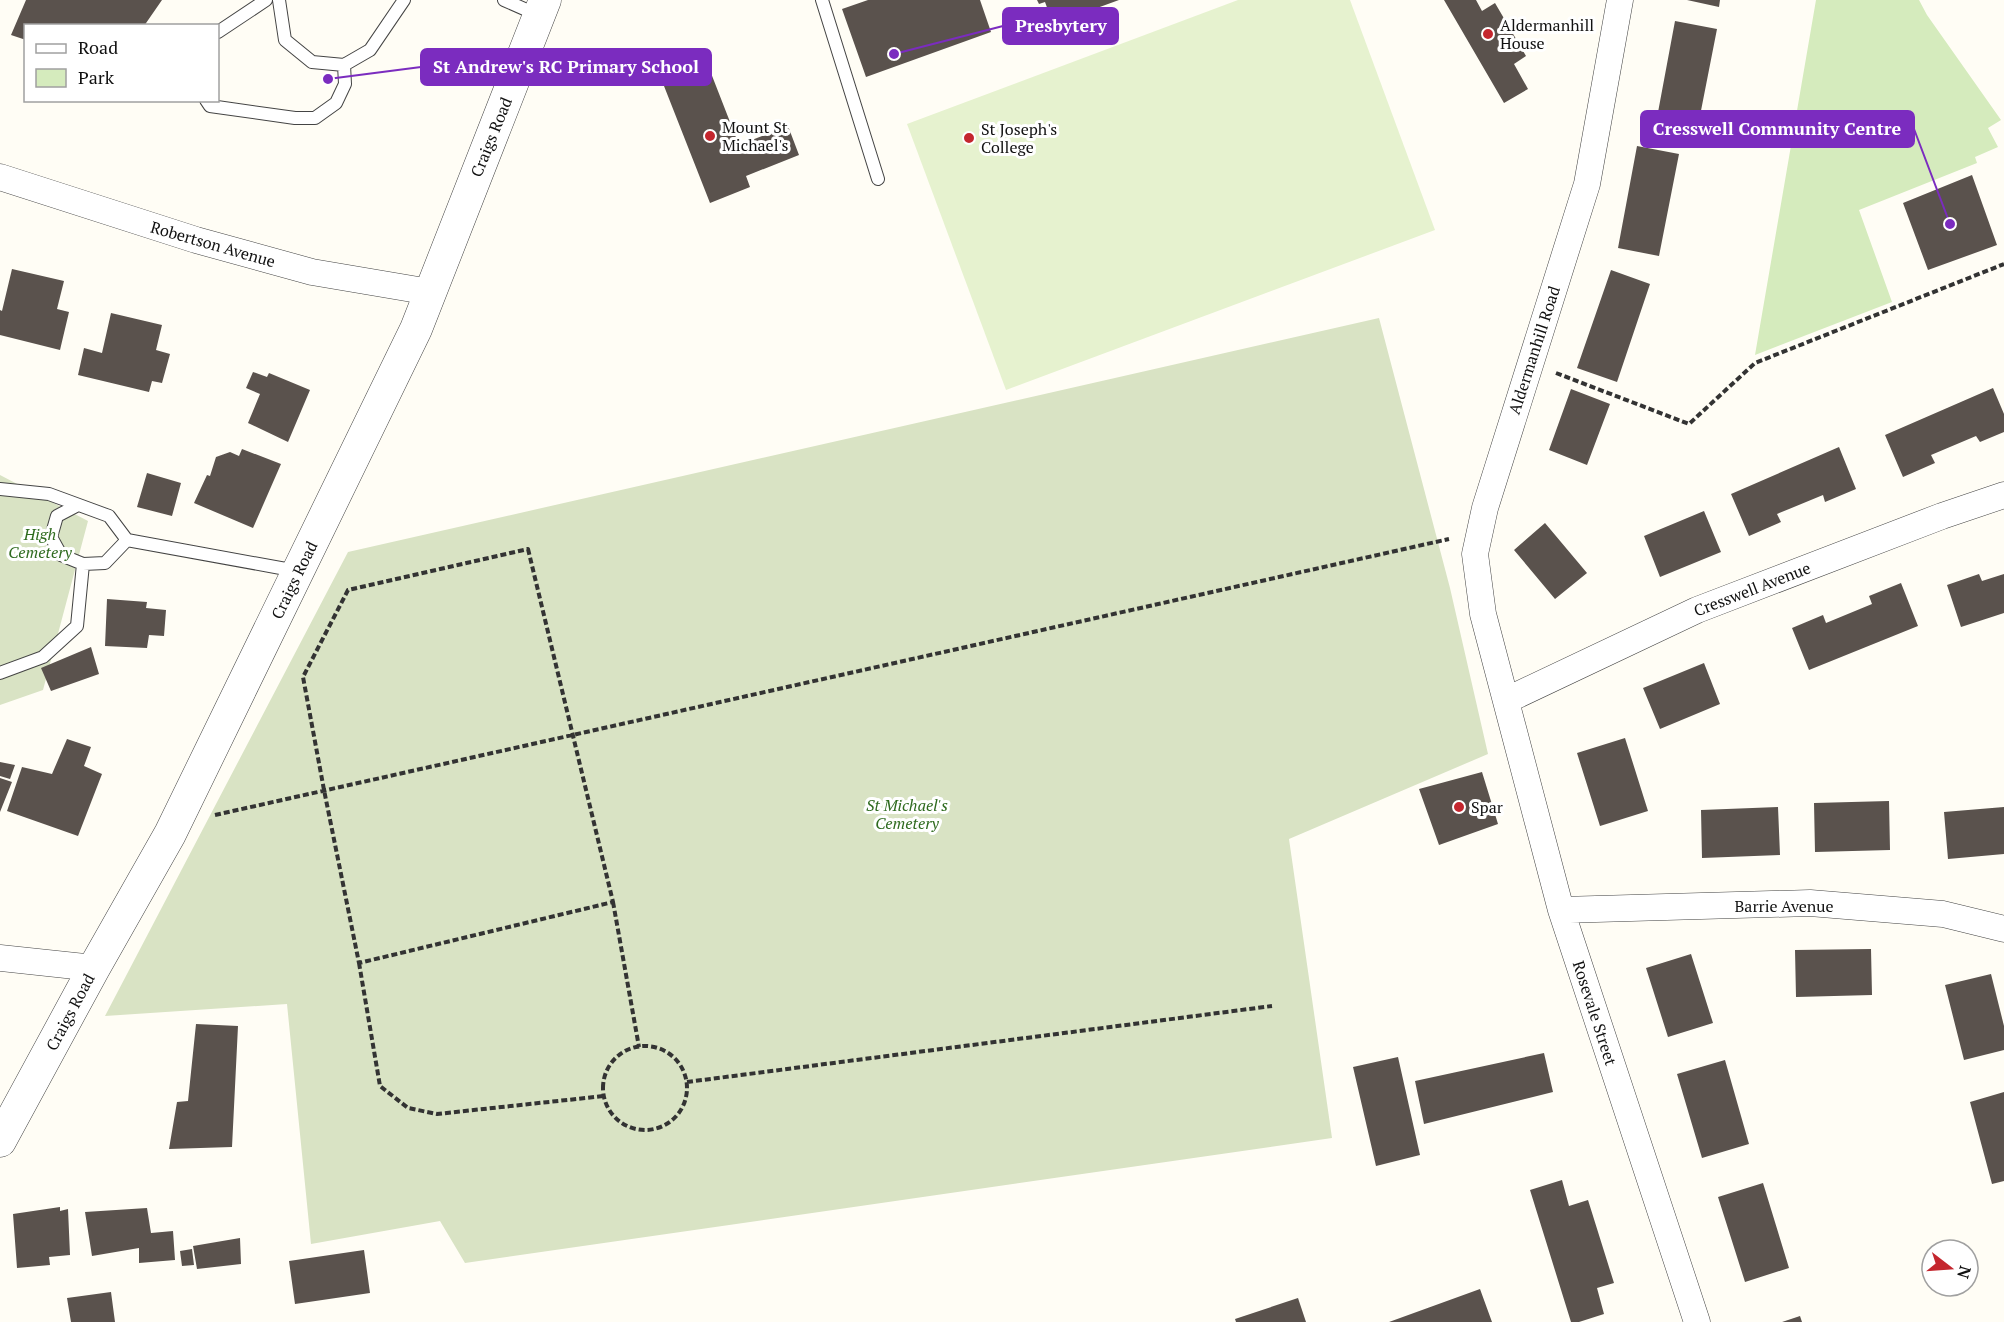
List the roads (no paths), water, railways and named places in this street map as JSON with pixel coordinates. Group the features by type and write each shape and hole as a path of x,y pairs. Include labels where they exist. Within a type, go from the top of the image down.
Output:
{"street":[{"name":"Aldermanhill Road","path":"1507,700 1483,614 1475,554 1479,532 1529,363 1587,184 1620,0"},
{"name":"Craigs Road","path":"0,1141 170,834 416,329 542,8"},
{"name":"Robertson Avenue","path":"0,177 196,240 312,272 430,292"},
{"name":"Cresswell Avenue","path":"1507,700 1697,610 1942,516 2004,495"},
{"name":"Rosevale Street","path":"1507,700 1561,910 1697,1322"},
{"name":"Barrie Avenue","path":"1561,910 1810,903 1943,914 2004,928"},
{"path":"0,958 94,968"}],"lane":[{"path":"219,31 266,0"},
{"path":"279,0 285,40 312,62 344,65 370,50 404,0"},
{"path":"504,0 542,8"},
{"path":"822,0 878,179"},
{"path":"207,102 210,106 295,118 315,118 336,103 345,84 344,65"},
{"path":"0,489 49,494 109,516 127,540 298,571"},
{"path":"78,505 57,516 51,537 61,555 84,564 105,562 127,540"},
{"path":"0,673 43,657 77,626 84,564"}],"place":[{"name":"Aldermanhill House","path":"1488,34"},
{"name":"Presbytery","path":"894,54"},
{"name":"St Andrew's RC Primary School","path":"328,79"},
{"name":"Mount St Michael's","path":"710,136"},
{"name":"St Joseph's College","path":"969,138"},
{"name":"Cresswell Community Centre","path":"1950,224"},
{"name":"Spar","path":"1459,807"}],"park label":[{"name":"High Cemetery","path":"40,543"},
{"name":"St Michael's Cemetery","path":"907,814"}]}
